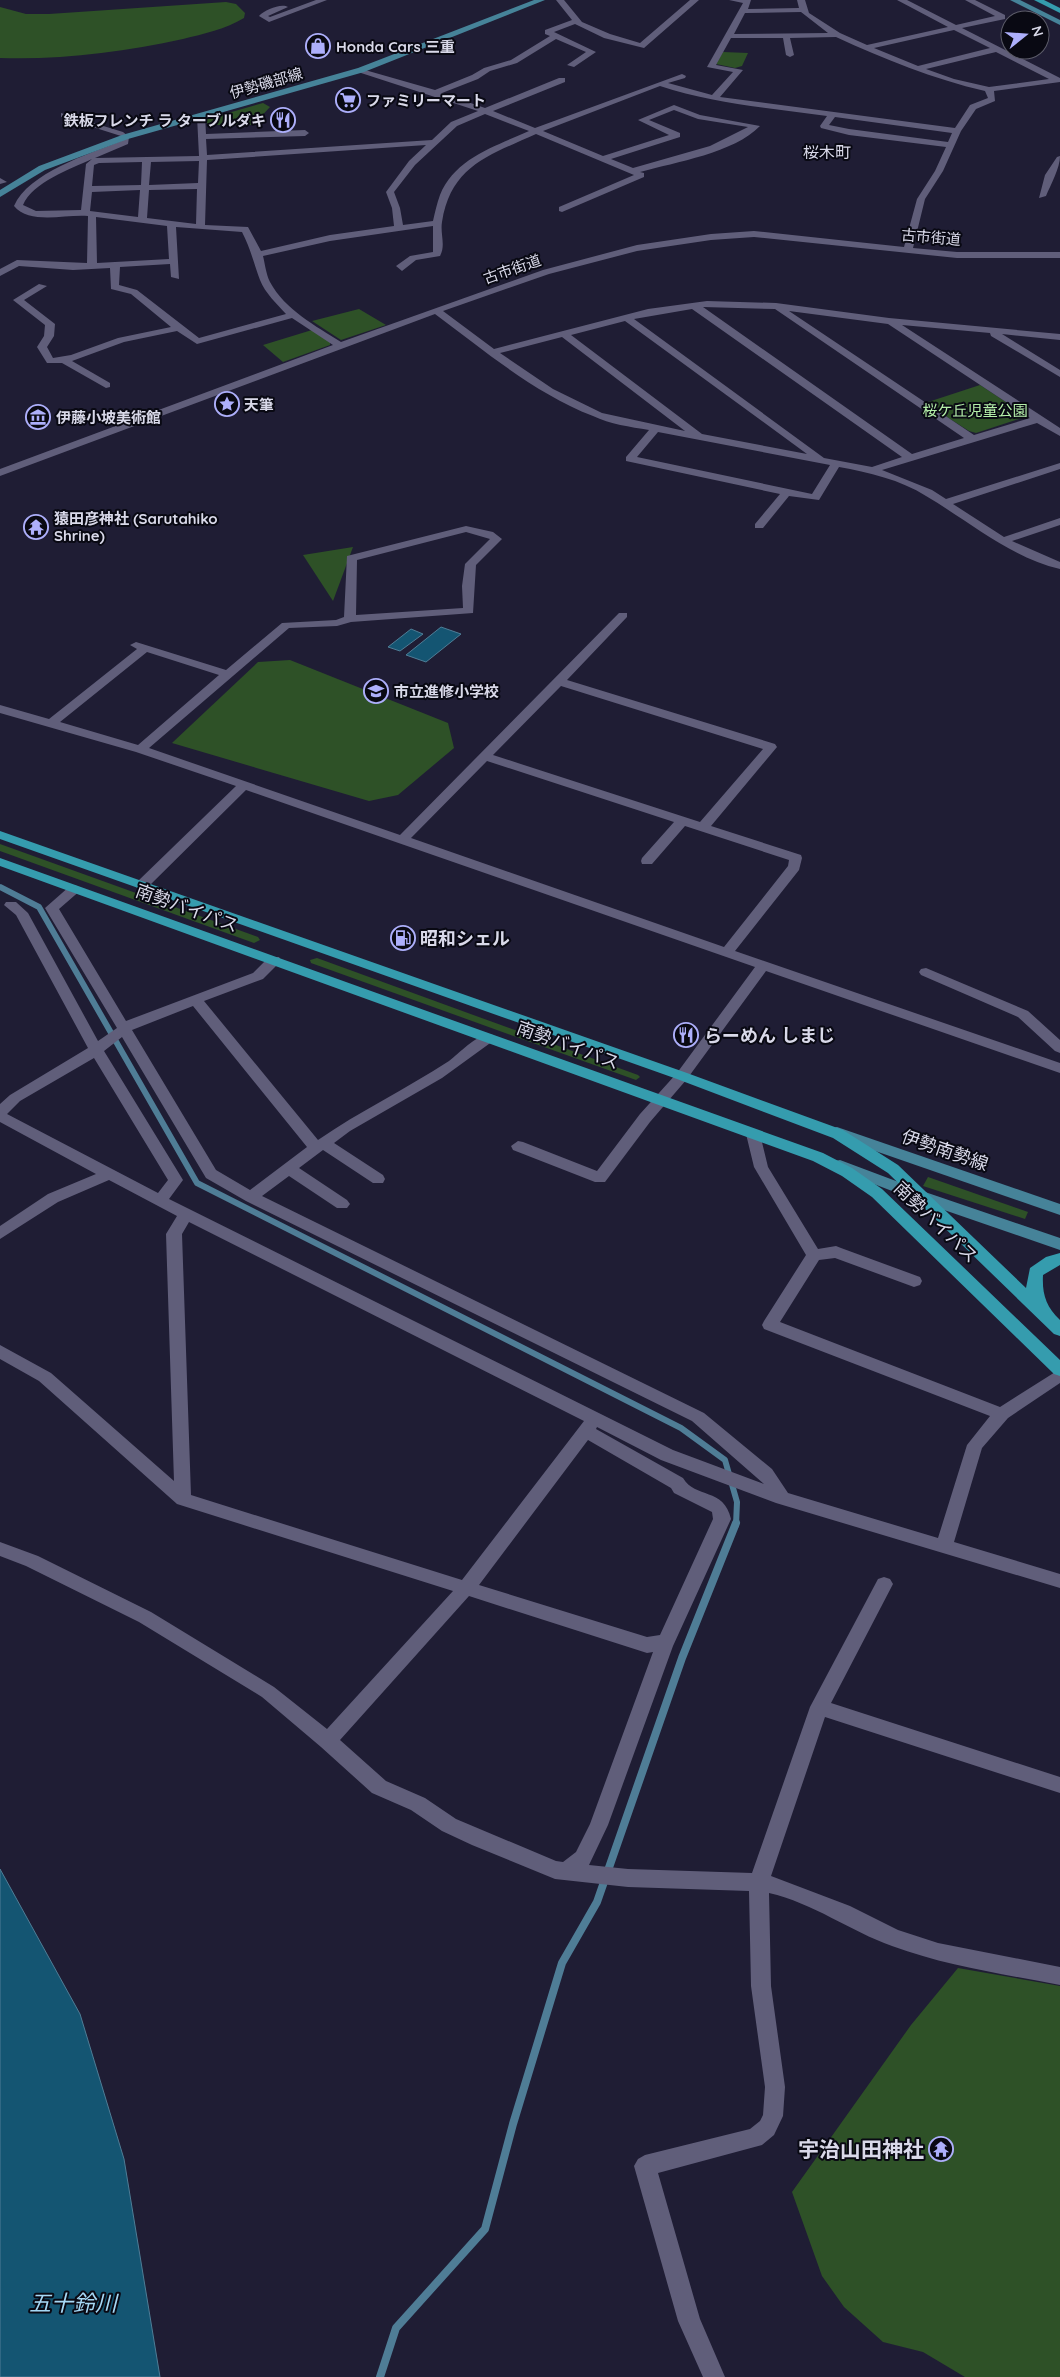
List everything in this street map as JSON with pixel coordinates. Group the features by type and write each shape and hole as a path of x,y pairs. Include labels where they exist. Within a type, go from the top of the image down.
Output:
{"highway":[{"path":"1038,0 1060,11"},
{"path":"1051,0 1060,4"},
{"name":"南勢バイパス","path":"0,835 817,1125 866,1150 893,1169 1060,1330"},
{"name":"南勢バイパス","path":"0,862 818,1157 847,1172 877,1193 1060,1370"},
{"path":"1042,1312 1034,1290 1035,1272 1050,1261 1060,1259"}],"main road":[{"name":"伊勢磯部線","path":"1,183 58,155 353,67 527,0"},
{"name":"伊勢磯部線","path":"0,194 42,168 123,136 201,116 361,70 541,0"},
{"path":"1014,0 1060,22"},
{"name":"伊勢南勢線","path":"817,1125 1060,1210"},
{"path":"818,1157 923,1197 1060,1244"}],"street":[{"path":"284,7 266,13 263,16 269,20 282,17 323,0"},
{"path":"560,0 575,21 595,32 641,46 695,0"},
{"path":"715,97 739,70 711,67 748,2 733,0"},
{"path":"801,0 804,6 803,10 811,19 837,35 918,68 970,86 989,89 1058,80"},
{"path":"901,0 1058,80"},
{"path":"866,48 1002,17 969,0"},
{"path":"744,11 803,10"},
{"path":"571,65 592,52 548,32 575,21"},
{"path":"728,36 837,35"},
{"path":"435,93 475,77 479,72 494,65 506,65 556,36"},
{"path":"786,36 790,54"},
{"path":"918,68 997,49"},
{"path":"361,70 435,93 537,130 640,175 562,208"},
{"path":"402,268 402,263 405,261 423,255 437,254 439,248 437,223 445,194 456,176 470,162 537,130 682,76"},
{"path":"399,227 396,208 390,192 412,163 454,124 562,80"},
{"path":"660,83 693,94 957,130"},
{"path":"908,250 921,199 939,171 957,130 974,107 992,99 989,89"},
{"path":"602,159 677,135 642,121 669,108 674,107 698,117 756,126 716,145 632,171"},
{"path":"832,114 824,126 848,132 950,145"},
{"path":"64,115 123,136 125,142 76,163 33,187 18,204 23,210 35,214 89,213 200,227 245,229 258,254 266,281 276,298 293,315 340,346"},
{"path":"200,227 203,158 201,116"},
{"path":"202,138 305,133"},
{"path":"92,266 87,189 90,164 97,160 203,158 435,142"},
{"path":"142,220 147,159"},
{"path":"1042,196 1050,175 1060,159"},
{"path":"87,189 201,186"},
{"path":"171,223 176,277"},
{"path":"258,254 330,238 437,223"},
{"name":"古市街道","path":"0,473 436,310 546,272 606,255 711,237 754,234 978,256 1060,255"},
{"path":"0,274 17,262 73,267 174,261"},
{"path":"115,265 114,287 132,292 197,341 293,315"},
{"path":"42,286 18,300 50,324 49,336 42,348 50,361 65,361 115,341 179,328"},
{"path":"493,352 626,318 693,305 776,306 889,321 1060,337"},
{"path":"693,305 910,458"},
{"path":"776,306 972,439"},
{"path":"436,310 493,352 576,408 604,419 872,470 921,489 1002,541 1060,566"},
{"path":"626,318 820,460"},
{"path":"889,321 1060,433"},
{"path":"991,332 1060,374"},
{"path":"564,334 700,437"},
{"path":"1040,335 1060,348"},
{"path":"65,361 106,386"},
{"path":"872,470 1038,419"},
{"path":"656,429 630,459 815,498 836,463"},
{"path":"944,503 1060,466"},
{"path":"759,526 787,492"},
{"path":"1002,541 1060,521"},
{"path":"140,749 286,625 337,623 350,619 469,611 468,586 471,564 497,539 490,534 466,528 352,558 350,619"},
{"path":"403,839 623,615"},
{"path":"51,724 140,646 227,674"},
{"path":"559,681 771,746 703,827"},
{"path":"0,709 140,749 1060,1068"},
{"path":"484,756 796,858 794,867 727,952"},
{"path":"142,885 244,785"},
{"path":"647,861 684,820"},
{"path":"75,889 52,908 122,1031 211,1174 251,1197 698,1417 766,1474 782,1498"},
{"path":"11,905 21,913 176,1180 160,1201"},
{"path":"274,960 258,976 131,1024 98,1048 15,1098 0,1114 160,1201 590,1425 677,1483 680,1488 711,1502 720,1509 722,1518 666,1642 599,1825 574,1872"},
{"path":"518,1146 600,1178 660,1100 682,1076 762,965"},
{"path":"926,972 1023,1014 1060,1048"},
{"path":"196,1000 311,1142 321,1145 378,1179"},
{"path":"251,1197 345,1127 405,1094 473,1052 488,1038"},
{"path":"753,1134 761,1167 814,1255"},
{"path":"289,1168 342,1204"},
{"path":"0,1233 53,1198 109,1174"},
{"path":"183,1499 174,1234 186,1213"},
{"path":"814,1255 836,1252 914,1281"},
{"path":"814,1255 770,1325 1002,1414"},
{"path":"0,1351 45,1377 183,1499 648,1645 666,1642"},
{"path":"944,1546 975,1445 1002,1414 1060,1375"},
{"path":"590,1425 782,1498 1060,1581"},
{"path":"328,1741 467,1587 590,1425"},
{"path":"0,1549 32,1561 145,1617 268,1692 380,1787 418,1804 449,1825 555,1870 628,1878 760,1882 782,1887 843,1912 894,1938 938,1952 1060,1976"},
{"path":"714,2377 689,2321 645,2166 755,2138 767,2128 773,2116 775,2087 761,1986 760,1882 819,1707 884,1584"},
{"path":"819,1707 1060,1785"}],"green space":[{"path":"226,2 236,4 245,13 244,18 222,28 191,37 138,48 92,54 46,58 0,58 0,7 26,14 49,14"},
{"path":"723,52 748,53 742,66 735,68 716,64"},
{"path":"263,103 270,107 253,125 207,125 207,119"},
{"path":"359,309 386,325 341,340 312,321"},
{"path":"312,330 330,342 330,345 283,362 263,345"},
{"name":"桜ケ丘児童公園","path":"980,385 1024,414 1022,418 976,433 969,431 925,403"},
{"path":"353,547 333,601 303,555"},
{"path":"290,660 448,723 454,748 398,795 369,801 172,743 258,662"},
{"path":"0,844 258,937 260,940 254,943 0,851"},
{"path":"317,958 640,1077 636,1080 311,963 310,960"},
{"path":"928,1177 1028,1212 1025,1219 923,1186"},
{"name":"宇治山田神社","path":"958,1968 1060,1986 1060,2377 965,2377 923,2352 883,2342 844,2307 822,2276 792,2192 911,2025"}],"water":[{"path":"441,627 461,634 426,662 406,655"},
{"path":"411,629 423,634 400,651 388,647"},
{"name":"五十鈴川","path":"0,1869 80,2014 124,2159 160,2377 0,2377"}],"waterway":[{"path":"0,887 39,907 197,1183 681,1428 725,1460 737,1502 736,1525"},
{"path":"380,2377 396,2328 485,2229 513,2124 562,1963 597,1902 682,1658 736,1523"}],"place":[{"name":"Honda Cars 三重","path":"318,46"},
{"name":"ファミリーマート","path":"348,100"},
{"name":"鉄板フレンチ ラ ターブルダキ","path":"283,120"},
{"name":"天筆","path":"227,404"},
{"name":"伊藤小坡美術館","path":"38,417"},
{"name":"猿田彦神社 (Sarutahiko Shrine)","path":"36,527"},
{"name":"市立進修小学校","path":"376,691"},
{"name":"昭和シェル","path":"403,938"},
{"name":"らーめん しまじ","path":"686,1035"},
{"name":"宇治山田神社","path":"941,2149"}],"district":[{"name":"桜木町","path":"827,152"}]}
